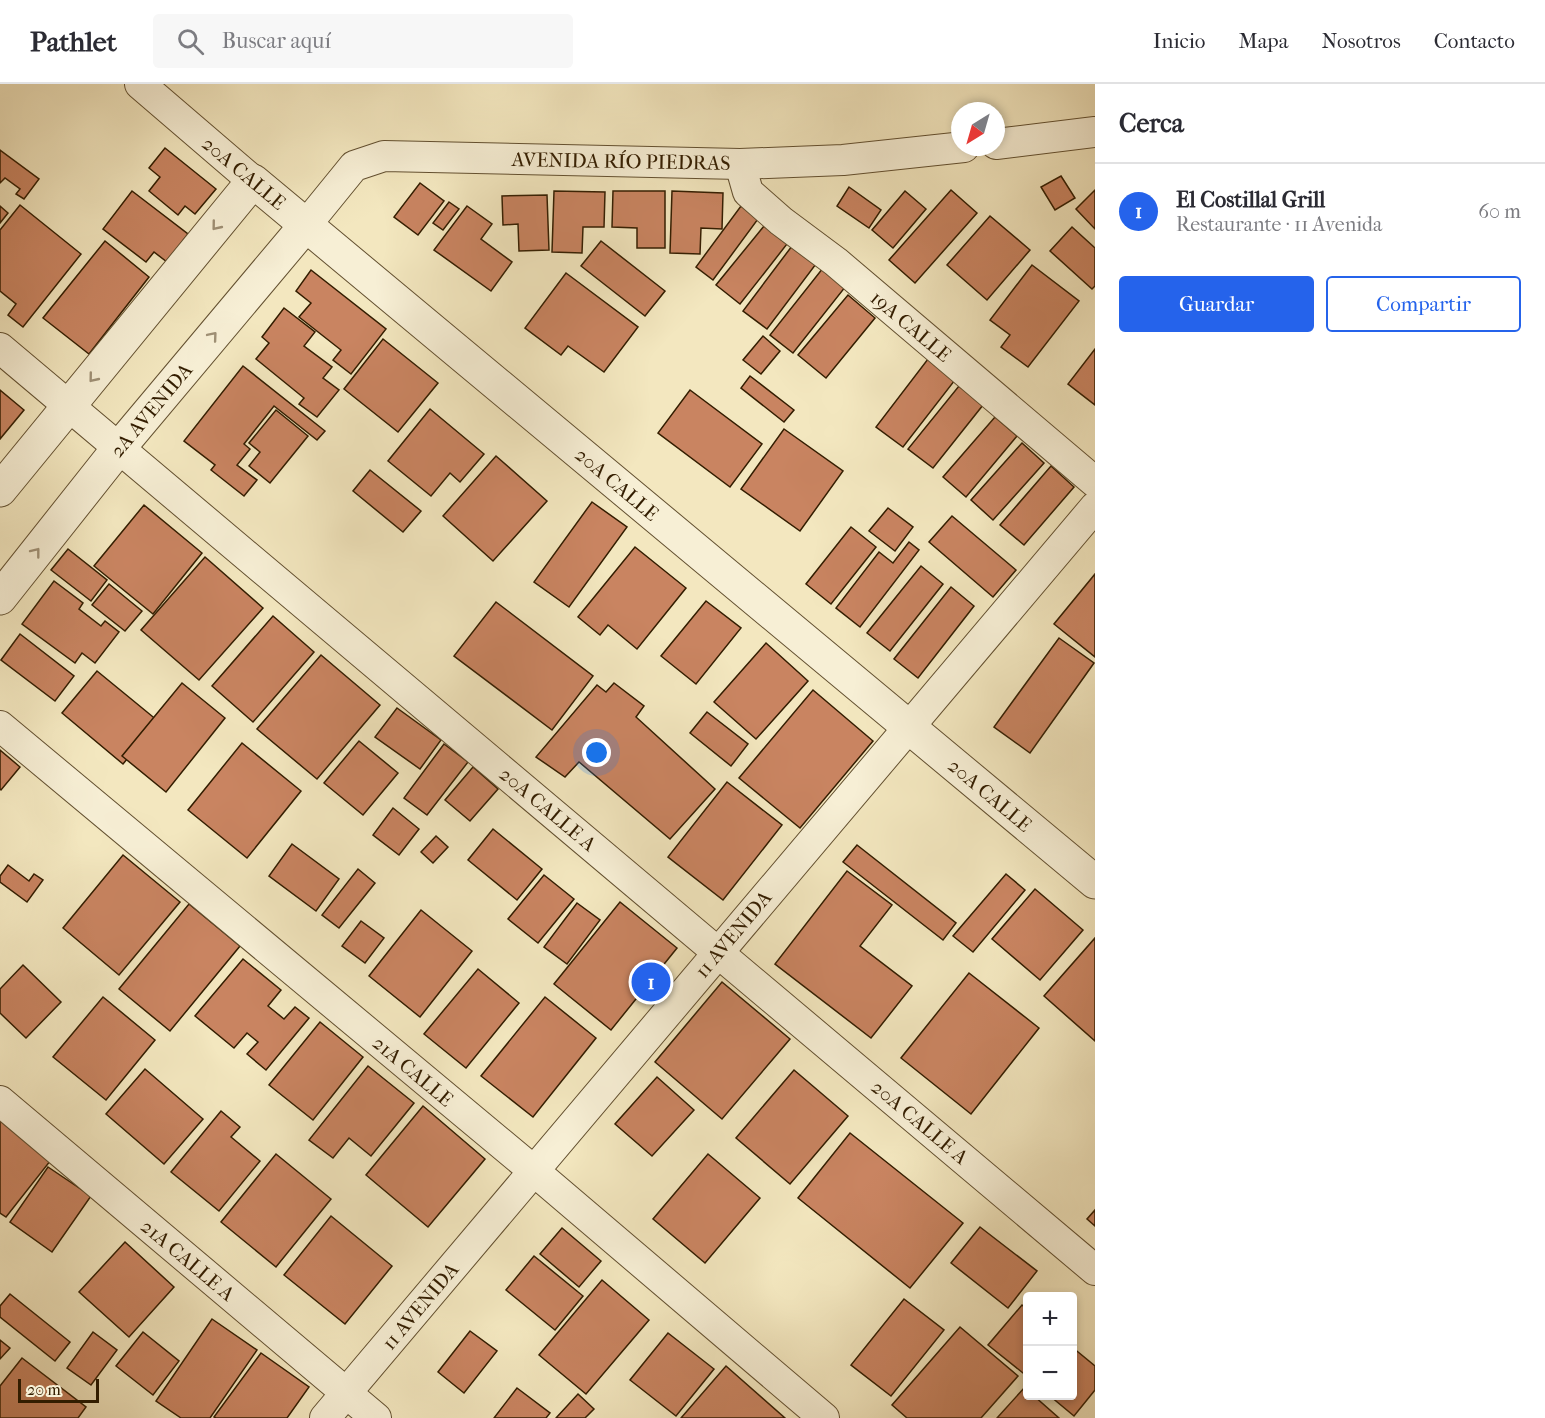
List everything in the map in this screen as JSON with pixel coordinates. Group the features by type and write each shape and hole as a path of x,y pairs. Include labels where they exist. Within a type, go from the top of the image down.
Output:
{"street":[{"name":"20A CALLE","path":"140,84 253,181 1095,882"},
{"path":"1005,143 1095,132"},
{"name":"AVENIDA RÍO PIEDRAS","path":"306,225 354,166 384,156 740,164 843,160 951,148"},
{"name":"19A CALLE","path":"740,164 748,192 781,221 836,262 1095,482"},
{"path":"0,490 253,181"},
{"name":"2A AVENIDA","path":"0,598 118,449 306,225"},
{"name":"20A CALLE A","path":"0,348 1095,1270"},
{"name":"11 AVENIDA","path":"325,1418 1095,507"},
{"name":"21A CALLE","path":"0,726 534,1171 824,1418"},
{"name":"21A CALLE A","path":"0,1101 376,1418"}],"building":[{"path":"165,148 216,189 195,214 185,206 178,215 149,191 160,177 149,168"},
{"path":"0,150 39,179 24,199 16,194 20,189 5,178 0,183"},
{"path":"1061,176 1075,198 1055,210 1041,187"},
{"path":"420,183 444,201 418,235 394,217"},
{"path":"849,187 881,210 869,228 837,206"},
{"path":"951,190 977,213 915,283 889,260"},
{"path":"1095,190 1095,229 1076,209"},
{"path":"132,191 188,234 167,262 154,252 146,262 103,229"},
{"path":"554,191 605,192 604,227 583,227 582,253 552,252"},
{"path":"613,191 665,191 665,248 637,248 637,228 612,227"},
{"path":"672,191 723,193 722,229 701,228 700,254 670,253"},
{"path":"905,191 926,209 893,248 872,230"},
{"path":"547,195 549,250 519,251 518,224 503,225 502,196"},
{"path":"449,202 459,209 443,230 433,223"},
{"path":"20,205 81,254 23,327 8,315 16,304 0,291 0,230"},
{"path":"0,206 8,213 0,223"},
{"path":"467,206 492,224 481,239 512,262 491,291 434,250"},
{"path":"741,206 758,219 713,280 696,267"},
{"path":"990,216 1030,250 987,300 947,265"},
{"path":"764,226 787,244 740,304 716,285"},
{"path":"1072,227 1095,248 1095,286 1092,289 1050,251"},
{"path":"105,241 149,277 89,354 43,318"},
{"path":"601,241 665,291 645,316 581,266"},
{"path":"795,242 819,260 767,329 743,311"},
{"path":"1032,265 1079,301 1028,367 1001,347 1010,335 990,320"},
{"path":"823,268 846,286 793,353 770,335"},
{"path":"311,270 386,329 351,374 333,360 341,350 299,317 311,303 296,291"},
{"path":"566,273 638,327 604,372 568,346 561,355 525,328"},
{"path":"848,295 875,318 826,378 798,355"},
{"path":"284,308 315,332 304,346 332,367 323,378 339,390 317,417 299,404 304,398 256,359 269,343 262,337"},
{"path":"763,336 780,351 761,374 743,360"},
{"path":"383,339 438,383 398,432 344,389"},
{"path":"1095,349 1095,405 1068,384"},
{"path":"928,359 955,380 903,447 876,427"},
{"path":"243,366 325,431 317,440 274,406 244,444 250,449 237,465 257,480 244,496 211,470 215,465 184,441"},
{"path":"750,376 794,410 784,422 741,388"},
{"path":"959,386 983,405 933,468 908,449"},
{"path":"0,390 24,410 0,439"},
{"path":"690,390 762,444 730,487 658,433"},
{"path":"430,409 484,454 460,482 450,473 431,496 388,461"},
{"path":"276,410 308,436 270,483 249,466 260,452 249,443"},
{"path":"995,417 1017,436 966,497 943,477"},
{"path":"784,429 843,471 800,531 741,489"},
{"path":"1022,443 1044,463 993,520 971,500"},
{"path":"496,456 547,501 493,561 443,516"},
{"path":"1051,466 1074,487 1024,545 1000,525"},
{"path":"370,470 421,511 403,532 353,491"},
{"path":"592,502 627,527 569,607 534,582"},
{"path":"144,505 202,553 153,614 94,566"},
{"path":"888,508 913,527 895,551 869,531"},
{"path":"952,516 1016,570 993,597 929,542"},
{"path":"851,527 876,547 831,604 806,584"},
{"path":"909,542 919,550 860,627 836,608 879,552 893,563"},
{"path":"635,547 686,588 637,649 608,625 600,635 578,617"},
{"path":"68,549 107,580 91,601 51,570"},
{"path":"205,557 263,608 199,680 141,630"},
{"path":"921,566 943,584 890,651 867,633"},
{"path":"1095,574 1095,657 1054,624"},
{"path":"54,581 83,603 79,609 101,626 105,621 119,632 95,663 82,653 75,663 22,624"},
{"path":"109,584 142,611 125,631 92,605"},
{"path":"951,587 974,606 918,678 894,659"},
{"path":"706,601 741,628 696,684 661,656"},
{"path":"496,602 593,676 552,730 454,656"},
{"path":"273,616 314,652 253,722 212,686"},
{"path":"20,634 74,676 55,701 1,660"},
{"path":"1059,638 1094,663 1030,753 994,727"},
{"path":"766,643 808,681 756,739 714,702"},
{"path":"321,655 380,705 317,779 257,729"},
{"path":"97,671 158,721 123,764 62,713"},
{"path":"182,683 225,718 166,792 122,756"},
{"path":"614,683 644,706 636,717 715,789 670,839 579,762 565,777 536,757 597,685 606,692"},
{"path":"813,690 873,741 800,828 739,778"},
{"path":"397,708 441,740 420,769 375,737"},
{"path":"707,712 748,744 731,766 690,733"},
{"path":"359,741 398,773 363,815 324,783"},
{"path":"242,743 301,791 247,858 188,810"},
{"path":"444,744 468,762 427,815 404,798"},
{"path":"0,750 20,767 1,790 0,789"},
{"path":"473,767 498,789 470,821 445,800"},
{"path":"727,782 782,825 723,900 668,857"},
{"path":"393,808 419,829 399,855 373,835"},
{"path":"493,829 542,869 517,900 468,860"},
{"path":"436,836 448,847 433,863 421,852"},
{"path":"292,844 339,879 316,911 269,876"},
{"path":"857,845 956,923 943,940 843,862"},
{"path":"123,855 180,902 119,975 63,928"},
{"path":"8,865 29,881 34,874 43,880 27,902 0,882 0,876"},
{"path":"358,869 375,883 339,928 322,915"},
{"path":"847,871 892,905 860,946 912,986 871,1038 775,964"},
{"path":"1006,874 1025,890 973,952 953,936"},
{"path":"544,875 574,899 538,943 508,919"},
{"path":"1035,889 1083,930 1040,980 992,939"},
{"path":"620,902 677,948 611,1030 554,984"},
{"path":"577,903 600,920 567,964 544,947"},
{"path":"189,904 240,946 170,1031 119,989"},
{"path":"421,910 472,951 420,1017 369,976"},
{"path":"361,921 384,938 365,963 342,946"},
{"path":"1095,938 1095,1041 1044,996"},
{"path":"243,959 281,990 268,1006 284,1019 295,1007 309,1018 266,1070 247,1054 258,1042 247,1033 234,1048 195,1016"},
{"path":"23,965 61,1002 26,1038 0,1013 0,989"},
{"path":"478,969 519,1003 466,1068 424,1034"},
{"path":"969,973 1039,1028 971,1114 901,1058"},
{"path":"722,982 790,1039 722,1119 655,1062"},
{"path":"103,997 155,1040 106,1100 53,1057"},
{"path":"545,997 596,1038 533,1117 481,1076"},
{"path":"320,1022 363,1057 313,1120 269,1085"},
{"path":"368,1066 414,1103 371,1156 349,1138 333,1158 309,1140"},
{"path":"145,1069 203,1119 164,1164 106,1114"},
{"path":"794,1070 848,1116 790,1184 736,1138"},
{"path":"657,1077 694,1110 652,1156 615,1124"},
{"path":"423,1106 485,1159 428,1227 366,1175"},
{"path":"221,1111 240,1127 231,1137 260,1161 219,1211 171,1172"},
{"path":"0,1120 51,1160 6,1217 0,1213"},
{"path":"850,1133 963,1223 910,1288 798,1198"},
{"path":"276,1154 331,1199 276,1267 221,1222"},
{"path":"708,1154 760,1198 705,1263 653,1219"},
{"path":"48,1167 91,1196 52,1252 10,1222"},
{"path":"1095,1210 1095,1226 1087,1219"},
{"path":"331,1216 392,1266 345,1324 284,1275"},
{"path":"980,1227 1037,1271 1008,1308 951,1263"},
{"path":"562,1228 601,1261 579,1287 540,1254"},
{"path":"125,1242 174,1287 129,1337 79,1292"},
{"path":"534,1256 583,1296 555,1330 506,1290"},
{"path":"602,1280 649,1320 586,1394 539,1355"},
{"path":"10,1294 70,1342 55,1361 0,1317 0,1306"},
{"path":"904,1299 944,1330 891,1396 851,1365"},
{"path":"1022,1305 1023,1306 1023,1373 988,1345"},
{"path":"212,1319 257,1350 210,1418 181,1418 156,1401"},
{"path":"960,1327 1018,1376 981,1418 907,1418 892,1405"},
{"path":"470,1331 497,1351 464,1393 438,1372"},
{"path":"93,1332 117,1350 91,1385 67,1368"},
{"path":"143,1332 179,1361 153,1395 116,1366"},
{"path":"668,1333 714,1369 676,1416 630,1380"},
{"path":"0,1340 10,1348 0,1359"},
{"path":"1077,1351 1095,1366 1095,1390 1074,1416 1055,1400 1077,1400"},
{"path":"261,1353 309,1387 287,1418 214,1417"},
{"path":"22,1358 86,1407 78,1418 0,1418 0,1386"},
{"path":"726,1366 785,1418 681,1418"},
{"path":"517,1388 550,1413 546,1418 494,1418"},
{"path":"1023,1389 1023,1400 1039,1400 1059,1418 997,1418"},
{"path":"578,1394 594,1409 585,1418 556,1418"}],"place":[{"name":"El Costillal Grill","path":"651,982"}]}
